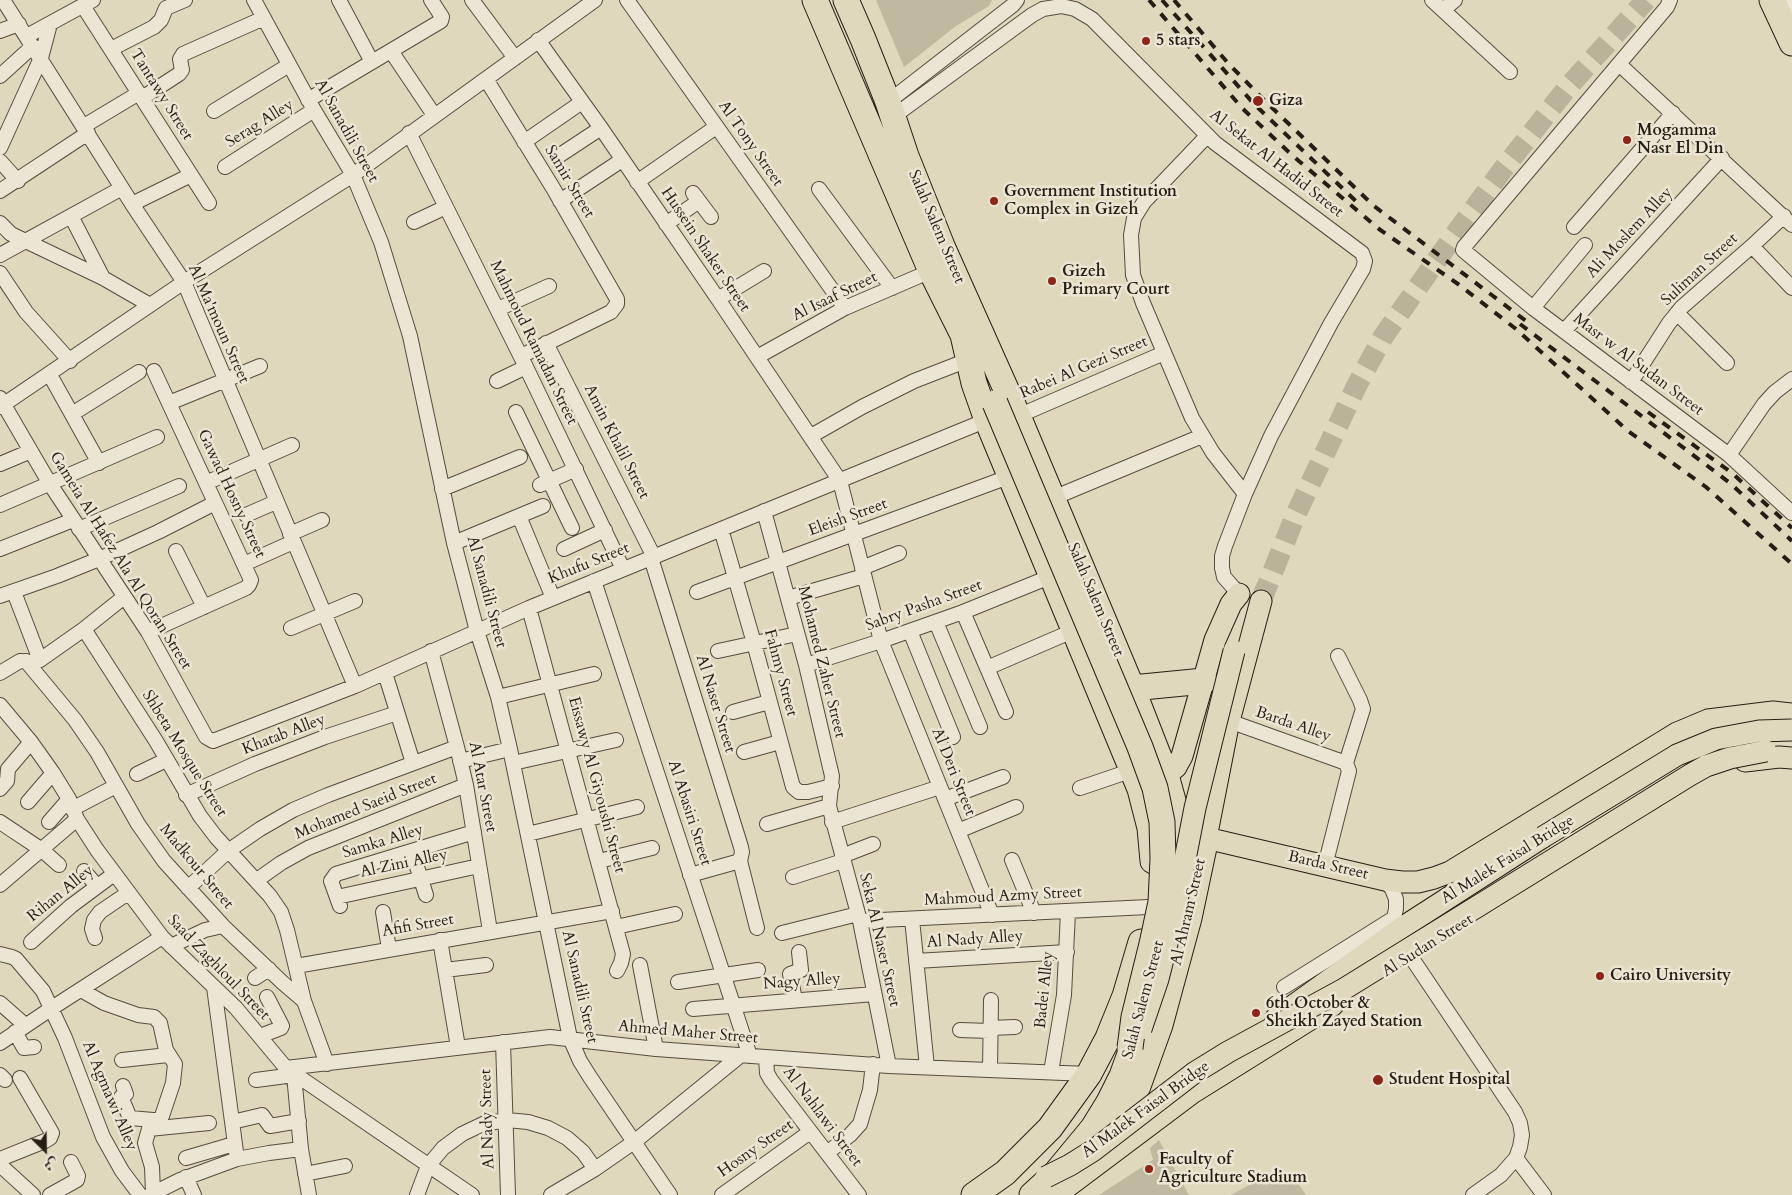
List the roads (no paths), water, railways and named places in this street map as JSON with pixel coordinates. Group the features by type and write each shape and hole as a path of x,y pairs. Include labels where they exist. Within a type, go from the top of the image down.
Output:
{"highway":[{"name":"Salah Salem Street","path":"846,0 891,110 906,156 942,246 1018,416 1122,663 1166,775 1177,815 1179,837 1178,860 1142,1019 1122,1076 1109,1102 1093,1128 1055,1174 1048,1190"},
{"path":"1772,0 1792,42"},
{"name":"Salah Salem Street","path":"817,4 931,271 963,335 974,383 991,411 1011,476 1133,770 1145,808 1153,848 1152,878 1148,907"},
{"path":"817,4 830,14 839,26 871,98 891,110"},
{"path":"963,335 991,411 1137,738 1155,788 1162,822 1163,859 1160,902 1134,1017 1130,1048 1115,1084 1095,1117 1072,1148 1048,1190 1024,1195"},
{"path":"1088,662 1101,667 1122,663"},
{"path":"1105,703 1122,691 1132,688 1204,681"},
{"name":"Al Ahram Street","path":"1048,1190 1085,1163 1111,1134 1138,1086 1165,1005 1189,918 1206,838"},
{"path":"974,1195 1005,1173 1050,1128 1089,1074 1108,1038 1125,996 1140,948 1148,907"},
{"path":"1142,1019 1165,1005"},
{"path":"1085,1163 1093,1128"}],"main road":[{"path":"1786,0 1792,13"},
{"path":"1130,1048 1146,1016 1158,979 1174,916 1195,808 1241,620 1239,594"},
{"path":"1166,775 1176,767 1182,756 1214,640 1231,604 1239,594"},
{"name":"Al Ahram Street","path":"1206,838 1229,721 1261,601"},
{"path":"1754,760 1740,715 1773,712 1792,714"},
{"name":"Barda Street","path":"1206,838 1385,880 1418,882 1450,872 1677,732 1708,720 1740,715"},
{"name":"Al Malek Faisal Bridge","path":"1192,1093 1221,1063 1278,1017 1400,930 1544,837 1677,755 1716,738 1759,731 1792,730"},
{"name":"Al Malek Faisal Bridge","path":"1048,1190 1070,1165 1094,1150 1194,1072 1344,989 1706,766 1730,758 1766,752 1792,752"},
{"name":"Al Sudan Street","path":"1048,1190 1192,1093 1702,776 1725,766 1754,760 1779,757 1792,758"}],"street":[{"name":"Al Ma'moun Street","path":"3,0 132,204 184,282 354,686"},
{"path":"111,49 157,25 167,7 185,0"},
{"name":"Al Sanadili Street","path":"254,0 311,105 353,175 381,242 410,336 454,543 477,631 498,697 510,749 570,1038 580,1061 670,1195"},
{"path":"339,0 372,62"},
{"name":"Serag Alley","path":"225,167 372,62 441,21 442,17 431,0"},
{"path":"472,0 515,58"},
{"path":"1,403 50,374 184,282 353,175 515,58 579,4 595,0"},
{"name":"Al Tony Street","path":"627,0 845,308"},
{"path":"891,110 1017,0"},
{"path":"1432,0 1510,72"},
{"path":"1443,10 1455,0"},
{"path":"1670,0 1667,7 1619,64 1788,220"},
{"path":"0,76 30,41 50,24 88,3"},
{"name":"Tantawy Street","path":"88,3 111,49 209,203"},
{"name":"Al Sekat Al Hadid Street","path":"871,133 891,110 1032,14 1043,9 1061,6 1075,9 1092,19 1207,136 1360,250 1364,257 1363,269 1300,380 1245,494"},
{"path":"0,192 18,181 86,129 140,95 179,74 182,70 180,59 182,54 264,18"},
{"path":"0,31 19,24"},
{"path":"0,148 41,58 50,24"},
{"name":"Hussein Shaker Street","path":"538,40 601,128 840,481 863,572"},
{"path":"391,51 434,115"},
{"name":"Masr w Al Sudan Street","path":"1619,64 1464,247 1465,253 1564,331 1729,455 1792,513"},
{"path":"214,111 289,65"},
{"name":"Samir Street","path":"486,79 615,294 617,304 611,312 546,343"},
{"path":"524,142 582,102"},
{"path":"1574,227 1673,113"},
{"path":"637,182 716,127"},
{"path":"560,156 601,128"},
{"name":"Mahmoud Ramadan Street","path":"409,133 524,361 623,569"},
{"path":"1207,136 1144,202 1134,218 1131,235 1133,275 1192,418 1202,436 1245,494 1222,556 1224,577 1239,594"},
{"name":"Ali Moslem Alley","path":"1564,331 1722,158"},
{"path":"560,201 622,160"},
{"path":"0,161 18,181"},
{"path":"132,204 190,175"},
{"path":"0,256 122,188"},
{"path":"819,189 892,288"},
{"path":"666,224 696,197 711,217"},
{"path":"414,222 446,207"},
{"path":"71,216 103,278"},
{"name":"Suliman Street","path":"1631,382 1677,313 1697,293 1752,246 1788,220"},
{"path":"0,223 11,234 103,278 150,305"},
{"path":"1534,308 1585,245"},
{"path":"1752,246 1792,288"},
{"path":"718,299 764,271"},
{"name":"Al Isaaf Street","path":"757,357 845,308 931,271"},
{"path":"0,274 26,312 70,361"},
{"path":"498,309 549,286"},
{"path":"1677,313 1727,363"},
{"path":"497,381 546,343"},
{"name":"Amin Khalil Street","path":"546,343 653,557"},
{"name":"Rabei Al Gezi Street","path":"1018,416 1164,353"},
{"path":"811,436 914,381 968,360"},
{"path":"169,403 260,366"},
{"name":"Gawad Hosny Street","path":"148,632 250,585 251,580 154,371"},
{"path":"72,414 139,372"},
{"path":"50,374 99,463"},
{"path":"1729,455 1764,404 1775,392 1792,379"},
{"name":"Gameia Al Hafez Ala Al Qoran Street","path":"1,403 76,525 148,632 206,737"},
{"name":"Khufu Street","path":"206,737 213,741 217,740 385,674 529,608 840,481 991,411"},
{"path":"516,412 544,483 572,528"},
{"path":"1053,498 1202,436"},
{"path":"0,505 157,437"},
{"path":"206,483 292,445"},
{"path":"0,464 31,451"},
{"path":"442,489 520,457"},
{"path":"544,483 576,469"},
{"name":"Eleish Street","path":"697,592 1011,476"},
{"path":"0,549 76,525 179,486"},
{"path":"246,514 276,502"},
{"path":"0,596 99,559 215,503"},
{"path":"454,543 543,506"},
{"name":"Mohamed Zaher Street","path":"764,511 806,665 832,776 832,786 829,794 832,822"},
{"path":"519,516 554,598"},
{"path":"244,564 322,520"},
{"name":"Fahmy Street","path":"721,529 792,786 799,792 808,792 832,786"},
{"path":"564,549 605,530"},
{"path":"176,551 204,607"},
{"path":"788,598 863,572 899,553"},
{"name":"Al Naser Street","path":"653,557 741,847 740,861 757,928"},
{"name":"Al Deri Street","path":"863,572 881,641 992,915"},
{"name":"Sabry Pasha Street","path":"806,665 936,622 1052,576"},
{"name":"Al Abasiri Street","path":"594,581 733,1005 746,1055"},
{"name":"Madkour Street","path":"14,592 33,660 75,720 138,824 164,861 223,926 304,1001 327,1064"},
{"path":"0,673 20,661 33,660 84,629 124,597"},
{"path":"291,628 355,601"},
{"name":"Eissawy Al Giyoushi Street","path":"529,608 623,954 617,971"},
{"path":"963,612 1006,712"},
{"path":"936,622 980,727"},
{"name":"Shbeta Mosque Street","path":"84,629 200,816 228,851 257,880 281,912 304,1001"},
{"path":"987,668 1075,630"},
{"path":"910,631 953,737"},
{"path":"718,651 797,634"},
{"name":"Al Atar Street","path":"432,651 466,785 490,931"},
{"name":"Barda Alley","path":"1325,866 1349,771 1346,763 1363,709 1338,656"},
{"path":"385,674 413,763"},
{"path":"498,697 594,674"},
{"path":"733,712 769,702"},
{"name":"Khatab Alley","path":"186,795 255,764 316,740 397,713"},
{"name":"Saad Zaghloul Street","path":"3,715 31,742 53,773 114,874 166,942 236,1008 290,1072 472,1195"},
{"name":"Barda Alley","path":"1229,721 1346,763"},
{"path":"513,763 616,740"},
{"path":"0,789 7,781 7,771 11,757 31,742"},
{"path":"744,752 780,742"},
{"path":"188,888 228,851 260,829 293,810 413,763 459,754 510,749"},
{"path":"137,774 166,760"},
{"path":"1080,788 1133,770"},
{"path":"28,802 53,773"},
{"path":"832,822 1003,776"},
{"name":"Mohamed Saeid Street","path":"257,880 308,848 466,785"},
{"path":"49,822 116,786"},
{"path":"766,824 829,806"},
{"path":"528,834 637,807"},
{"path":"958,831 1016,807"},
{"path":"0,884 42,850 73,809"},
{"path":"0,822 42,850 59,865"},
{"name":"Seka Al Naser Street","path":"832,822 859,917 889,1066"},
{"name":"Samka Alley","path":"338,902 331,881 334,876 474,832"},
{"path":"792,877 874,844"},
{"path":"599,861 652,848"},
{"path":"412,851 426,895"},
{"path":"1012,860 1034,913"},
{"path":"690,875 740,861"},
{"name":"Al Zini Alley","path":"338,902 421,878 479,866"},
{"path":"84,871 97,886"},
{"name":"Rihan Alley","path":"31,942 71,906 114,874"},
{"path":"1284,987 1394,918 1396,899 1392,889 1385,880"},
{"path":"94,938 92,929 94,920 100,912 128,893"},
{"name":"Mahmoud Azmy Street","path":"782,933 859,917 912,919 1148,907"},
{"name":"Afifi Street","path":"296,966 612,911"},
{"path":"383,912 389,949"},
{"name":"Badei Alley","path":"1051,1072 1064,995 1068,912"},
{"path":"616,927 674,914"},
{"path":"912,919 927,1067"},
{"path":"0,1043 81,990 166,942 223,926"},
{"path":"440,940 458,1048"},
{"path":"795,1000 790,974 801,970 799,952"},
{"name":"Al Nady Alley","path":"916,961 1067,952"},
{"name":"Al Agmawi Alley","path":"0,954 12,956 43,991 68,1046 103,1137 122,1171 147,1194"},
{"path":"1411,956 1515,1112 1520,1123 1522,1135 1516,1158 1505,1172 1480,1193"},
{"path":"445,970 486,965"},
{"path":"640,965 656,1049"},
{"path":"255,978 269,970"},
{"path":"678,982 758,970"},
{"path":"214,987 237,1160"},
{"path":"81,990 104,1003 138,1015 158,1019 168,1056 175,1064 173,1082 162,1116 151,1124 145,1143 152,1167 147,1194"},
{"name":"Nagy Alley","path":"693,1009 874,994"},
{"path":"260,1036 282,1026 267,997"},
{"path":"990,1000 990,1070"},
{"path":"0,1003 20,1029 25,1049 34,1047"},
{"path":"960,1030 1015,1028"},
{"name":"Ahmed Maher Street","path":"256,1080 327,1064 550,1037 656,1049 889,1066 1089,1074"},
{"name":"Al Nady Street","path":"503,1042 508,1195"},
{"path":"551,1195 595,1169 634,1142 746,1055"},
{"path":"122,1060 168,1056"},
{"name":"Al Nahlawi Street","path":"766,1057 767,1073 771,1080 859,1195"},
{"path":"827,1153 850,1135 860,1124 870,1090 873,1064"},
{"path":"290,1072 309,1195"},
{"path":"20,1078 52,1133 50,1138 1,1167 33,1195"},
{"path":"123,1086 126,1094 121,1097 130,1118 151,1124 209,1123"},
{"path":"232,1122 262,1115 270,1126 298,1121"},
{"path":"417,1195 428,1166 443,1148 462,1134 484,1124 506,1120 528,1122 567,1138 583,1152 595,1169"},
{"name":"Hosny Street","path":"722,1195 810,1132"},
{"path":"186,1158 234,1144"},
{"path":"147,1194 186,1177 237,1160 301,1149"},
{"path":"1516,1158 1544,1195"},
{"path":"50,1195 77,1180 78,1176 71,1162"},
{"path":"305,1174 345,1166"},
{"path":"186,1177 194,1195"}],"tunnel":[{"path":"1261,601 1296,514 1357,385 1383,337 1504,168 1568,87 1646,0"}],"railway":[{"path":"1149,0 1242,108 1293,156 1379,229 1458,284 1516,329 1628,431 1706,487 1792,564"},
{"path":"1162,0 1254,104 1360,205"},
{"path":"1174,0 1227,62 1374,206 1530,324"},
{"path":"1520,324 1730,483 1792,541"},
{"path":"1648,412 1732,473 1792,528"}],"place":[{"name":"5 stars","path":"1146,41"},
{"name":"Giza","path":"1258,101"},
{"name":"Mogamma Nasr El Din","path":"1627,140"},
{"name":"Government Institution Complex in Gizeh","path":"994,201"},
{"name":"Gizeh Primary Court","path":"1052,281"},
{"name":"Cairo University","path":"1600,976"},
{"name":"6th October & Sheikh Zayed Station","path":"1256,1013"},
{"name":"Student Hospital","path":"1378,1080"},
{"name":"Faculty of Agriculture Stadium","path":"1149,1169"}]}
